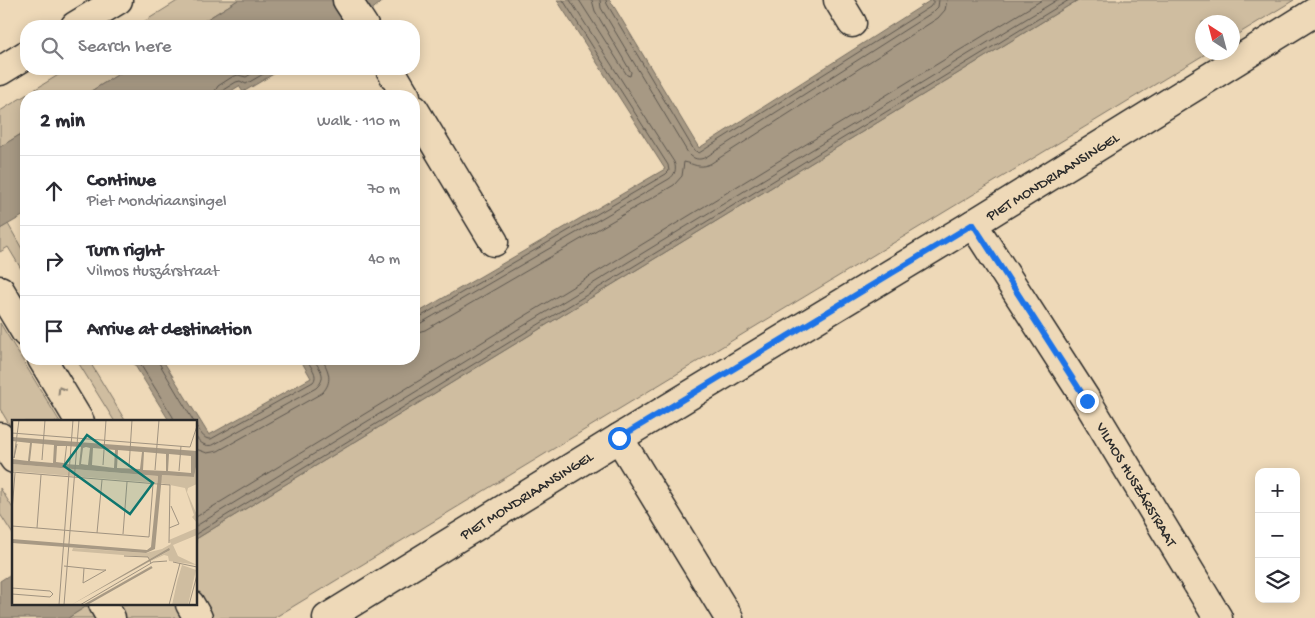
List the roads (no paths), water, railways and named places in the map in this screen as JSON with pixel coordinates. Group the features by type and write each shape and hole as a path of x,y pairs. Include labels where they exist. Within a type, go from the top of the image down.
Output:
{"street":[{"path":"85,20 118,0"},
{"path":"347,0 360,20"},
{"path":"838,0 852,23"},
{"name":"PIET MONDRIAANSINGEL","path":"327,618 619,438 973,224 1315,12"},
{"path":"0,71 20,59"},
{"path":"394,75 402,90"},
{"path":"420,119 494,242"},
{"name":"VILMOS HUSZÁRSTRAAT","path":"973,224 1087,401 1218,618"},
{"path":"0,290 20,323"},
{"path":"46,365 79,420"},
{"path":"0,436 12,456"},
{"path":"619,438 729,618"},
{"path":"104,606 111,618"},
{"path":"191,606 198,618"}],"water":[{"path":"238,0 384,0 359,20 206,20"},
{"path":"557,0 610,0 699,148 931,0 1078,0 198,538 198,420 169,420 135,365 166,365 209,435 311,378 303,365 420,365 420,312 665,169"},
{"path":"117,75 272,75 246,90 242,90 239,86 233,90 93,90"},
{"path":"20,135 20,217 0,229 0,147"},
{"path":"12,573 12,606 87,606 68,618 0,618 0,581"}]}
